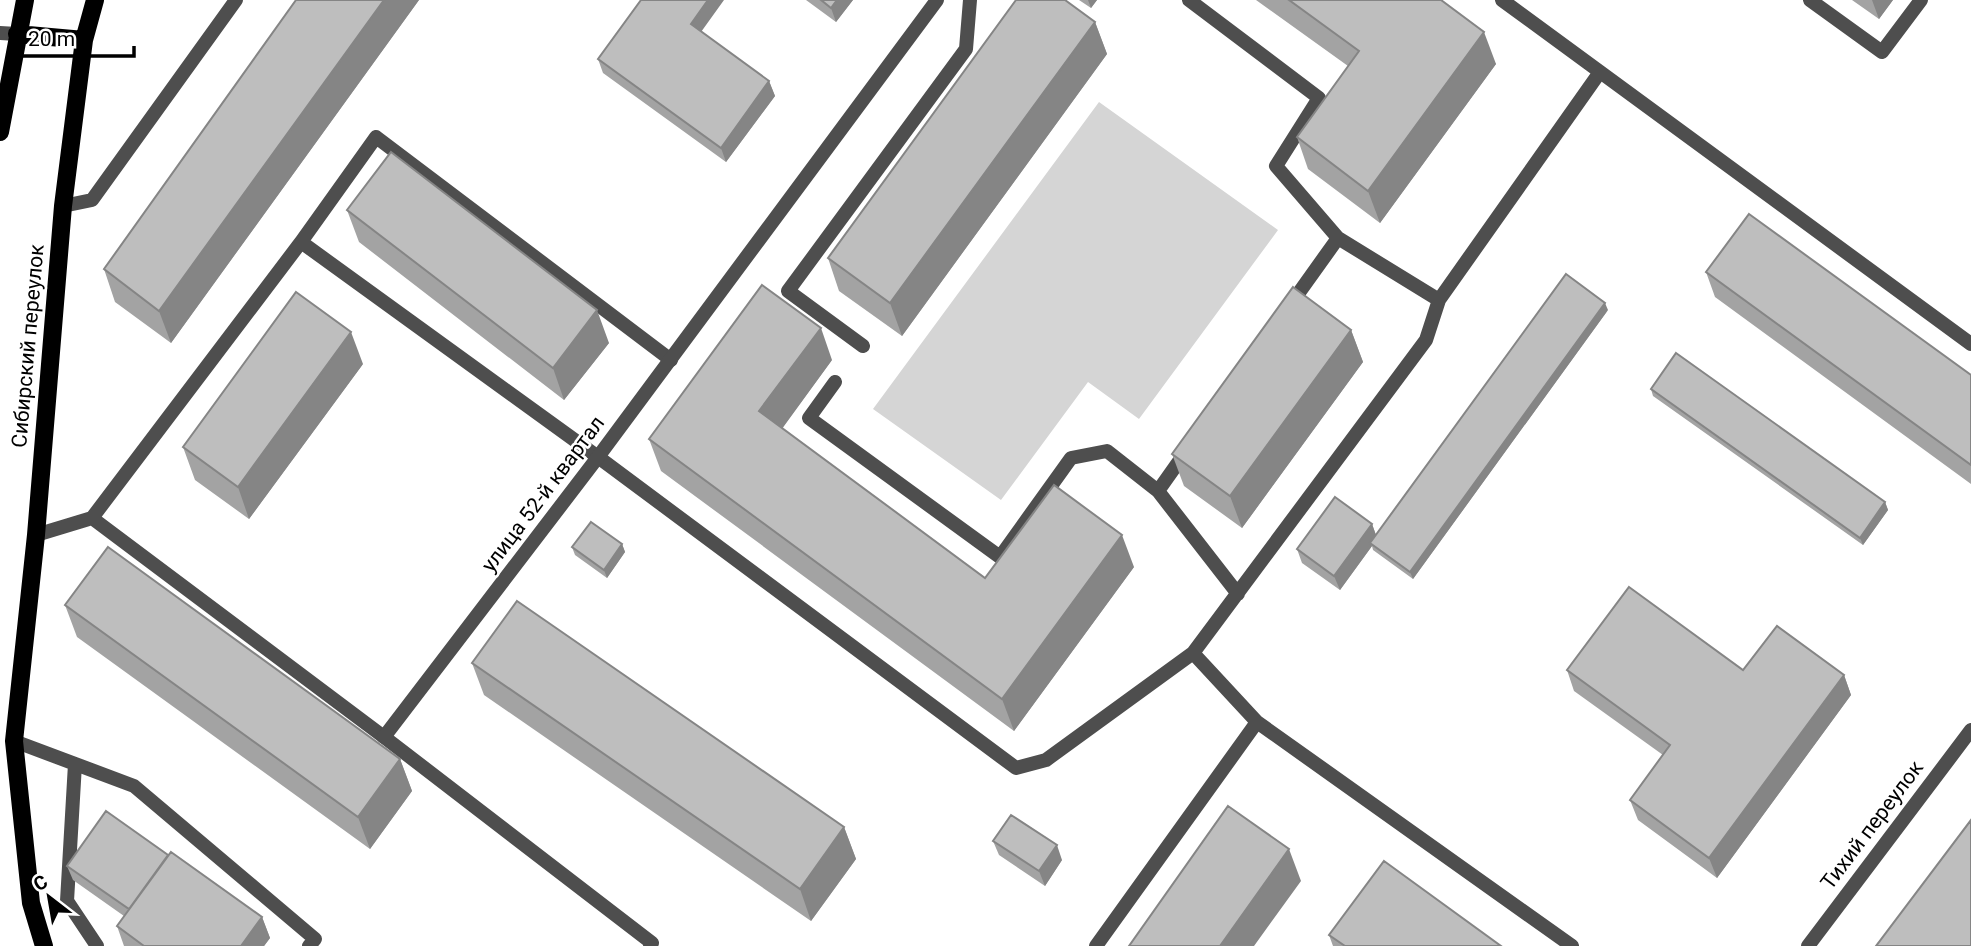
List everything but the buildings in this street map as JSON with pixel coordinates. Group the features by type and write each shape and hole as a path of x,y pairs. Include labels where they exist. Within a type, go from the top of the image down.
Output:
{"main road":[{"path":"0,132 9,33 25,0"},
{"name":"Сибирский переулок","path":"44,946 31,903 7,741 36,535 62,206 84,40 95,0"},
{"path":"9,33 84,40"}],"street":[{"path":"62,206 92,200 236,0"},
{"name":"улица 52-й квартал","path":"384,737 671,360 937,0"},
{"path":"863,346 788,291 966,49 970,0"},
{"path":"1189,0 1319,98 1276,166 1338,238 1439,300"},
{"path":"1502,0 1971,344"},
{"path":"1810,0 1882,51 1921,0"},
{"path":"301,242 598,457 1016,768 1046,760 1193,653 1426,340 1439,300 1600,72"},
{"path":"36,535 92,518 301,242 376,138 671,360"},
{"path":"1284,315 1338,238"},
{"path":"835,382 809,418 1000,557 1071,458 1107,451 1158,491 1238,594"},
{"path":"1158,491 1198,436"},
{"path":"92,518 384,737 652,945"},
{"path":"1193,653 1257,722 1572,946"},
{"path":"1096,946 1257,722"},
{"name":"Тихий переулок","path":"1808,946 1971,730"},
{"path":"7,741 134,786 315,939 309,946"},
{"path":"75,764 67,901 97,946"}],"shaded area":[{"path":"1099,102 1278,230 1139,419 1088,382 1001,500 873,409"}]}
